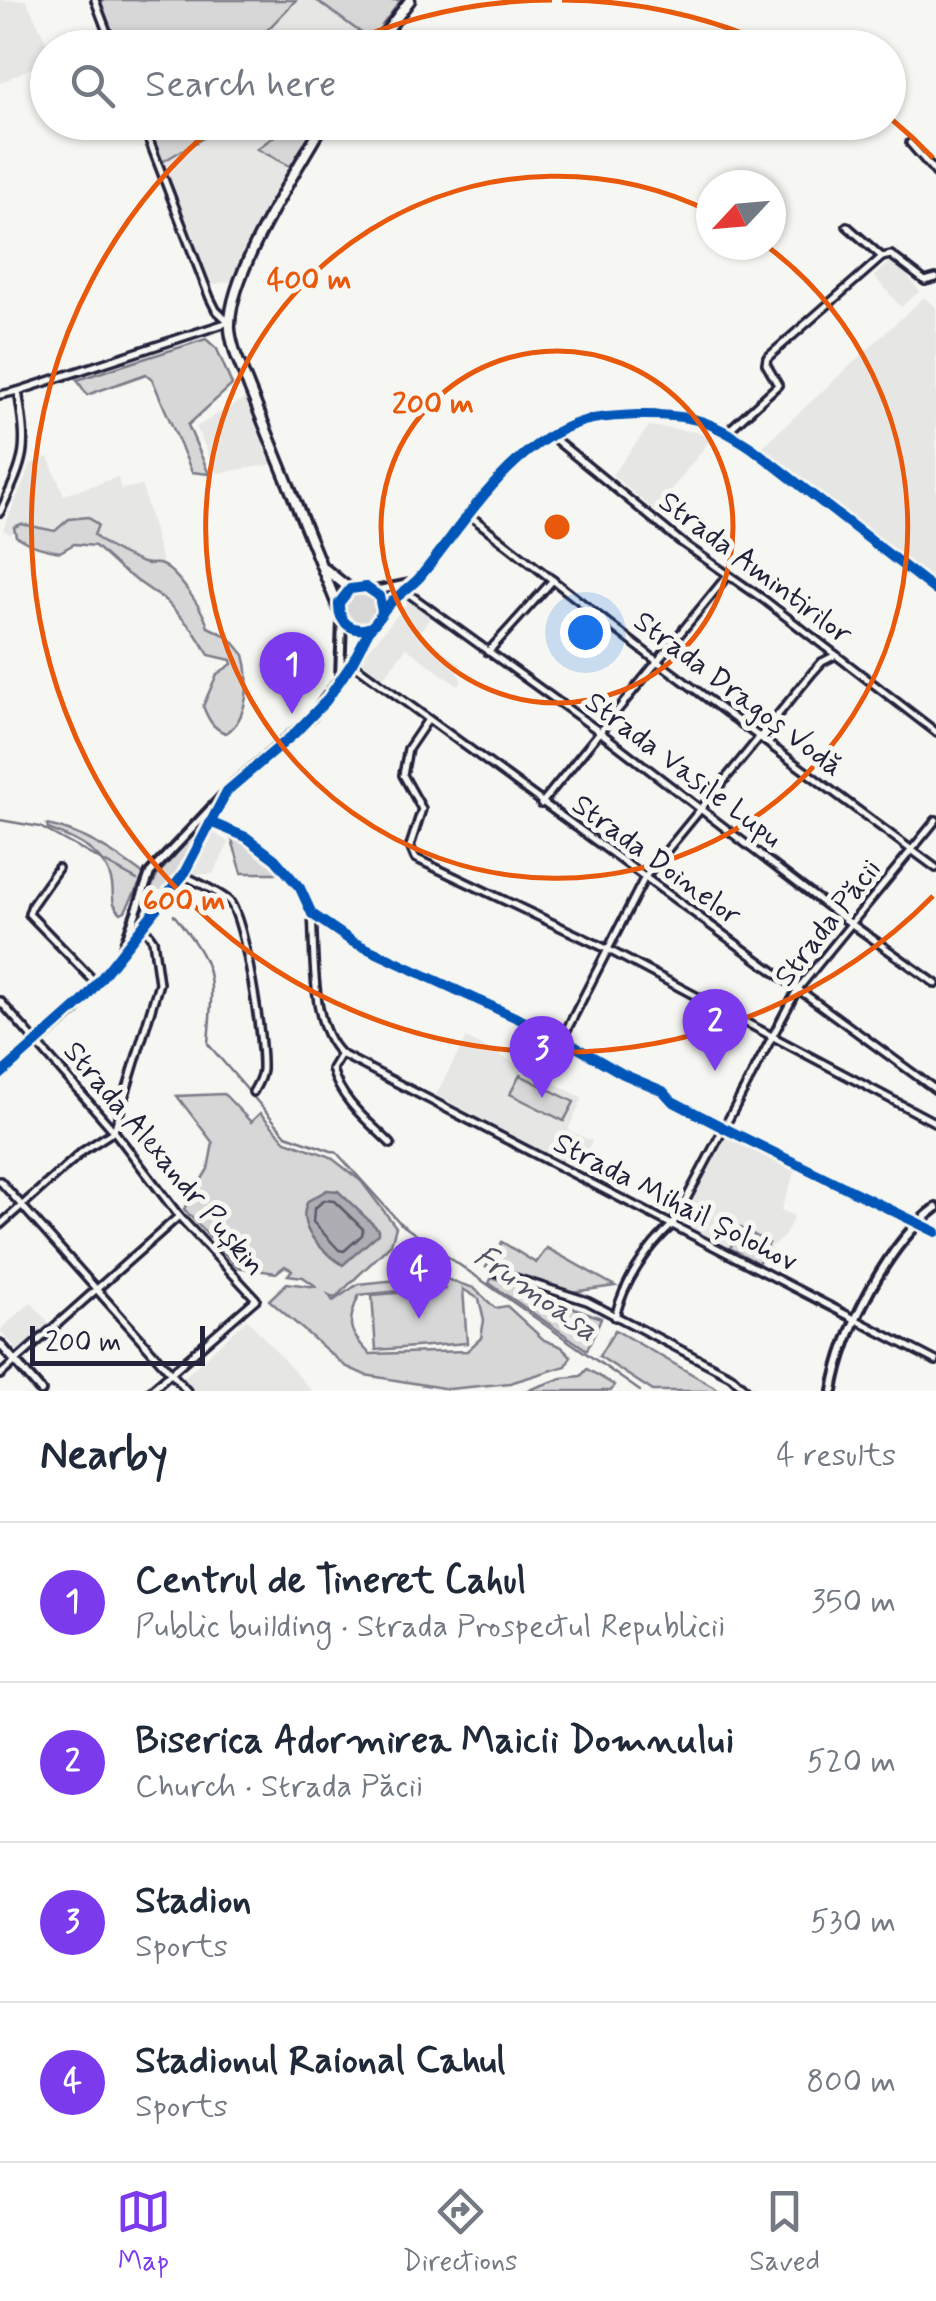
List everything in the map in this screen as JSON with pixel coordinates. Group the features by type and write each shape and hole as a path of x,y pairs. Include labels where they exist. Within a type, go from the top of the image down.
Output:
{"main road":[{"path":"388,30 410,0"},
{"path":"314,140 255,248 229,322 236,354 340,614 354,629 371,627"},
{"path":"123,949 148,877 192,826 303,726 339,684 382,611 415,582 518,461 551,436 583,421 684,415 727,432 936,590"},
{"path":"320,565 350,589"},
{"path":"374,591 415,582"},
{"path":"339,684 343,650 340,600 350,589 363,586 374,591 382,611"},
{"path":"0,1075 75,1010 145,924 183,875 227,791"},
{"path":"192,826 202,828 203,836"},
{"path":"137,914 145,924"},
{"path":"832,1391 857,1320 885,1266 917,1222 936,1208"},
{"path":"0,1344 41,1391"}],"street":[{"path":"95,0 106,30"},
{"path":"0,383 2,394 18,391 229,322 210,298 149,140"},
{"path":"910,143 936,173"},
{"path":"847,226 882,257"},
{"path":"727,432 778,384 766,364 767,358 882,257 891,255 915,275 934,280"},
{"path":"0,512 24,455 26,438 18,391"},
{"name":"Strada Amintirilor","path":"551,436 727,576 936,732"},
{"name":"Strada Dragoș Vodă","path":"469,515 658,662 936,868"},
{"path":"541,804 727,576"},
{"path":"488,652 552,580"},
{"name":"Strada Vasile Lupu","path":"404,591 600,732 936,984"},
{"path":"562,1040 646,878 813,672 836,655"},
{"name":"Strada Doinelor","path":"352,663 936,1090"},
{"path":"427,721 408,748 403,775 422,809 410,846 412,856 607,950 936,1123"},
{"name":"Strada Păcii","path":"615,1317 621,1292 672,1224 798,990 936,820"},
{"path":"210,822 246,837 275,860 300,888 312,914 323,1026 330,1044 341,1054 332,1069 336,1084 350,1104 391,1144"},
{"path":"58,868 29,914 97,984"},
{"path":"183,875 225,896 240,928 248,957 261,1058 260,1079 253,1092"},
{"path":"312,914 353,942 562,1040 663,1091 672,1101 724,1128 936,1232"},
{"path":"0,1225 82,1151 114,1131 159,983 153,940 145,924"},
{"name":"Strada Alexandr Pușkin","path":"0,1001 114,1131 179,1216 256,1299 170,1372"},
{"name":"Strada Mihail Șolohov","path":"341,1054 936,1361"},
{"path":"0,1181 188,1391"},
{"path":"0,1375 179,1216"},
{"path":"496,1272 570,1294 725,1373 747,1391"},
{"path":"150,1391 170,1372"}],"shaded area":[{"path":"0,0 26,0 41,30 30,30 30,68 0,83"},
{"path":"100,0 296,0 267,30 111,30"},
{"path":"296,0 316,0 356,29 355,30 267,30"},
{"path":"316,0 401,0 378,30 357,30"},
{"path":"154,140 200,140 162,162"},
{"path":"201,140 269,140 257,149 292,167 232,281 211,285 162,162"},
{"path":"269,140 308,140 292,167 257,149"},
{"path":"893,259 920,291 901,307 874,276"},
{"path":"924,297 936,307 936,585 760,449"},
{"path":"206,339 217,349 232,385 188,425 209,474 192,472 152,379 146,374 87,395 77,380"},
{"path":"247,397 274,464 217,473 196,427"},
{"path":"649,426 697,432 711,439 655,511 612,475"},
{"path":"48,457 64,495 118,477 121,489 142,486 164,569 131,564 67,527 9,533 3,530 31,464"},
{"path":"88,517 98,525 94,535 104,544 143,563 166,567 195,601 208,627 229,637 244,655 246,698 239,719 226,733 212,723 203,706 217,674 232,664 231,660 209,655 193,630 166,601 95,546 74,544 60,552 48,550 16,536 14,527 21,524 55,531 69,519"},
{"path":"360,593 371,597 375,608 371,619 360,623 349,619 345,608 349,597"},
{"path":"408,602 432,615 420,632 462,666 457,672 462,681 458,686 406,648 383,678 360,660"},
{"path":"47,825 98,844 144,875 125,911 121,913 115,906 109,873 97,856"},
{"path":"196,831 199,833 170,885 141,915 157,876"},
{"path":"212,831 229,843 213,874 189,874"},
{"path":"230,833 245,840 282,873 242,873"},
{"path":"466,1038 583,1098 568,1130 592,1141 577,1169 436,1095"},
{"path":"520,1075 574,1102 564,1121 510,1094"},
{"path":"224,1094 251,1122 260,1113 286,1141 329,1156 361,1181 396,1227 391,1244 335,1298 329,1295 333,1301 358,1284 437,1276 474,1288 495,1308 507,1306 544,1340 562,1347 571,1356 566,1366 510,1383 449,1389 365,1375 345,1366 269,1300 287,1283 317,1287 303,1277 288,1275 292,1270 285,1266 276,1273 237,1267 184,1209 208,1169 213,1143 177,1096","holes":["447,1289 372,1295 376,1350 467,1343 463,1289 479,1299 484,1320 481,1338 467,1351 370,1354 353,1333 352,1313 359,1295"]},
{"path":"725,1135 796,1169 781,1210 794,1216 784,1237 772,1246 761,1265 679,1221"},
{"path":"741,1228 769,1243 758,1263 730,1248"},
{"path":"502,1242 536,1263 547,1248 615,1286 572,1292 486,1267"},
{"path":"492,1277 601,1318 587,1350 489,1283"},
{"path":"31,1302 49,1323 18,1351 0,1330"},
{"path":"247,1319 312,1391 193,1391 182,1379"},
{"path":"615,1330 720,1391 653,1391 599,1356"},
{"path":"587,1369 614,1385 611,1391 526,1391 562,1378 581,1376"}],"water":[{"path":"327,1190 338,1191 378,1229 378,1234 343,1265 312,1238 305,1220 308,1201"}],"waterway":[{"name":"Frumoasa","path":"0,820 40,827 137,880"},
{"name":"Frumoasa","path":"174,915 199,949 209,975 208,1044 286,1135 337,1153 401,1224 640,1391"}],"cycle path":[{"path":"382,611 379,596 366,587 350,589 339,603 341,616 348,625 358,629 371,627 419,578 491,487 533,447 584,421 637,415 698,420 737,438 936,591"},
{"path":"0,1075 83,1001 183,875 227,791 326,701 371,627"},
{"path":"210,822 246,837 275,859 300,888 312,914 353,942 562,1039 623,1074 663,1091 672,1101 724,1128 936,1232"}],"place":[{"name":"Centrul de Tineret Cahul","path":"292,714"},
{"name":"Biserica Adormirea Maicii Domnului","path":"715,1071"},
{"name":"Stadion","path":"542,1098"},
{"name":"Stadionul Raional Cahul","path":"419,1319"}]}
